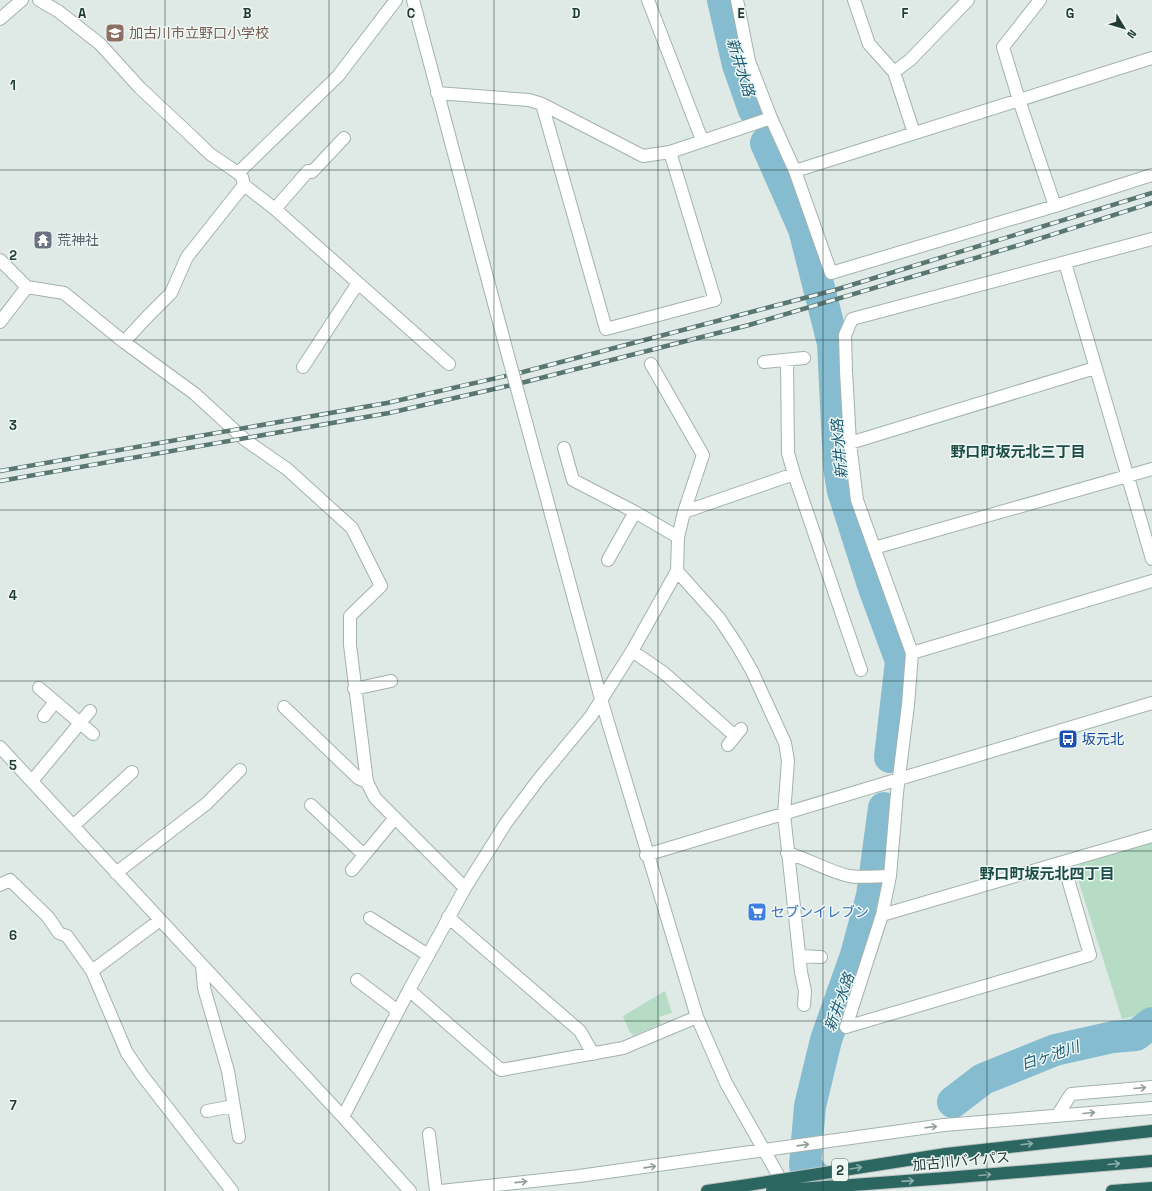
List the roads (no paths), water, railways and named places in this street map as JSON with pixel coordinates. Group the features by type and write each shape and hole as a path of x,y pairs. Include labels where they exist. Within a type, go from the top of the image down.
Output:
{"highway":[{"name":"2","path":"707,1191 946,1154 1152,1131"},
{"name":"加古川バイパス","path":"772,1191 1152,1161"},
{"path":"1112,1191 1152,1188"}],"street":[{"path":"0,19 22,0"},
{"path":"39,0 58,11 100,44 140,88 186,132 210,154 238,173 242,177 244,185 275,209 449,364"},
{"path":"238,173 338,76 396,0"},
{"path":"413,0 601,699 646,855 697,1017 726,1083 787,1191"},
{"path":"648,0 702,140"},
{"path":"737,0 749,61 771,118 795,171 831,273 1055,206 1152,175"},
{"path":"854,0 869,44 894,72 914,133"},
{"path":"894,72 910,60 968,0"},
{"path":"1040,0 1003,47 1019,100 1055,206"},
{"path":"795,171 1152,58"},
{"path":"438,93 529,100 542,104 643,156 670,152 771,118"},
{"path":"542,104 606,329 716,300 670,152"},
{"path":"275,209 308,171 312,172 344,138"},
{"path":"124,342 171,293 187,257 244,185"},
{"path":"1063,862 1090,955 846,1027 882,915 890,876 898,778 908,705 912,653 857,500 850,443 845,335 852,319 1065,264 1152,239"},
{"path":"0,260 27,287 64,293 124,342 195,394 244,439 287,469 352,528 381,586 350,616 350,645 354,689 367,782 375,798 394,819 465,888"},
{"path":"1065,264 1152,560"},
{"path":"303,367 358,284"},
{"path":"0,322 27,287"},
{"path":"764,362 804,358"},
{"path":"787,360 788,453 861,670"},
{"path":"343,1117 409,990 465,888 506,823 538,780 592,716 601,699 632,651 677,571 678,537 684,512 703,455 651,364"},
{"path":"850,443 1095,368"},
{"path":"564,448 573,480 635,512 678,537"},
{"path":"874,548 1152,469"},
{"path":"684,512 794,474"},
{"path":"608,560 635,512"},
{"path":"677,571 719,618 732,638 752,671 768,704 784,743 788,761 784,814 787,853 805,991 804,1005"},
{"path":"912,653 1152,581"},
{"path":"632,651 664,673 735,737"},
{"path":"354,689 391,681"},
{"path":"39,688 93,734"},
{"path":"44,716 55,702"},
{"path":"646,855 898,778 1152,703"},
{"path":"284,707 358,778 367,782"},
{"path":"32,781 90,711"},
{"path":"0,748 410,1191"},
{"path":"116,873 206,804 240,770"},
{"path":"73,826 132,772"},
{"path":"311,806 364,855"},
{"path":"352,870 394,819"},
{"path":"882,915 1152,836"},
{"path":"787,853 806,859 828,870 851,876 890,876"},
{"path":"0,885 10,880 48,918 59,933 67,936 92,971 127,1053 142,1075 232,1191"},
{"path":"448,917 580,1031 593,1054"},
{"path":"370,918 428,955"},
{"path":"92,971 160,920"},
{"path":"800,956 821,957"},
{"path":"202,965 204,988 228,1071 239,1138"},
{"path":"357,980 398,1011"},
{"path":"409,990 501,1070 623,1048 697,1017"},
{"path":"1057,1116 1071,1094 1152,1087"},
{"path":"207,1111 233,1106"},
{"path":"440,1191 579,1176 944,1125 1152,1108"},
{"path":"429,1134 436,1191"}],"waterway":[{"name":"新井水路","path":"723,0 738,65 754,110"},
{"name":"新井水路","path":"766,143 804,229 833,343 839,467 843,491 874,588 901,661 890,757"},
{"name":"新井水路","path":"827,1191 805,1165 810,1106 826,1040 856,955 872,896 884,808"},
{"name":"白ヶ池川","path":"953,1102 983,1079 1055,1050 1113,1037 1136,1035 1152,1023"}],"railway":[{"path":"0,471 387,403 523,372 835,290 1152,193"},
{"path":"0,481 389,413 525,382 749,325 1016,246 1152,203"}],"place":[{"name":"加古川市立野口小学校","path":"115,33"},
{"name":"荒神社","path":"43,240"},
{"name":"坂元北","path":"1068,739"},
{"name":"セブンイレブン","path":"757,912"}],"district":[{"name":"野口町坂元北三丁目","path":"1018,451"},
{"name":"野口町坂元北四丁目","path":"1047,873"}]}
